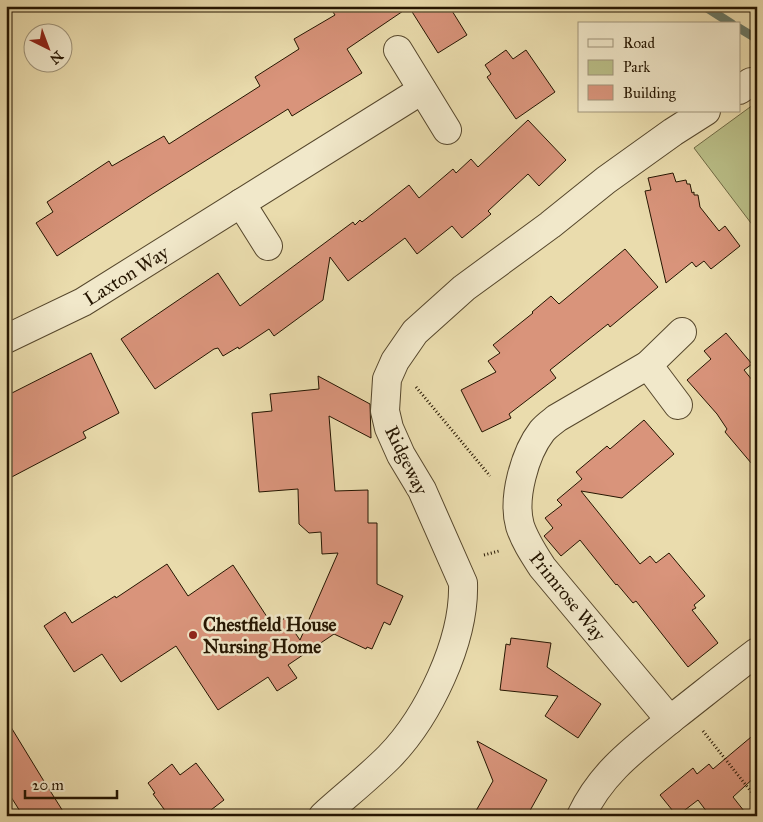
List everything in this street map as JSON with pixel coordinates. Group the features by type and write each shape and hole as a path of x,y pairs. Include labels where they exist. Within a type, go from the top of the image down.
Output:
{"street":[{"path":"398,50 447,130"},
{"name":"Laxton Way","path":"6,339 83,302 422,90"},
{"name":"Ridgeway","path":"323,816 389,757 413,729 430,700 453,651 464,599 463,583 422,490 400,455 389,428 385,411 387,379 395,361 415,332 464,288 606,180 704,112"},
{"path":"241,203 268,246"},
{"name":"Primrose Way","path":"677,714 542,566 526,543 518,510 520,486 525,465 534,443 544,429 557,418 648,365 682,332"},
{"path":"648,365 678,405"},
{"path":"581,816 599,783 613,767 757,652"}],"path":[{"path":"395,361 518,510"},
{"path":"454,564 526,543"},
{"path":"677,714 757,799"}],"green space":[{"path":"757,102 757,231 694,148"}],"building":[{"path":"329,6 449,6 467,35 438,53 409,7 347,49 362,73 292,116 288,109 57,256 36,223 53,212 47,202 109,161 112,166 164,136 169,144 260,86 255,77 299,49 294,39 335,15"},
{"path":"506,50 513,59 526,50 555,92 516,119 487,77 491,74 485,65"},
{"path":"528,120 566,160 539,186 528,174 488,211 491,214 462,238 452,226 417,254 405,238 348,281 330,257 323,300 274,336 269,329 239,349 238,347 223,356 218,348 214,349 155,389 121,339 218,273 240,306 353,222 355,225 360,220 362,222 409,185 419,198 453,169 456,173 471,159 478,167"},
{"path":"673,173 676,182 686,180 687,184 690,184 692,193 694,192 694,195 698,195 700,207 719,231 725,226 740,246 711,269 704,261 696,267 692,262 666,283 645,191 651,190 648,178"},
{"path":"625,249 658,287 610,327 608,324 550,370 556,378 509,414 511,418 482,432 461,390 496,372 488,361 500,353 493,345 551,296 559,304"},
{"path":"726,333 752,364 744,370 757,386 757,470 725,432 727,429 717,414 687,380 711,359 704,351"},
{"path":"91,353 119,413 83,432 86,438 6,480 6,396"},
{"path":"318,376 370,404 371,438 329,416 335,491 368,490 368,523 377,523 377,584 403,596 390,625 384,622 372,649 367,647 366,649 334,634 288,665 297,678 277,691 268,677 218,710 176,646 121,682 102,654 74,672 44,626 65,612 72,623 115,596 116,598 167,564 188,596 233,565 273,626 285,618 300,640 338,553 322,554 321,532 309,533 299,524 298,489 259,492 252,413 272,411 270,394 319,389"},
{"path":"644,420 674,454 622,498 581,491 640,564 650,556 656,563 669,553 705,596 694,605 696,608 692,610 718,643 688,667 636,601 633,603 616,585 580,540 561,556 544,536 553,528 545,518 562,505 557,500 582,479 576,472 607,446 610,449"},
{"path":"511,638 551,643 547,667 601,704 578,738 545,716 558,696 500,690 506,644 510,645"},
{"path":"6,719 66,816 23,816 6,789"},
{"path":"757,732 757,775 733,797 748,816 710,816 698,800 677,816 660,795 693,768 697,774 709,764 713,769"},
{"path":"477,741 547,780 527,816 473,816 493,781"},
{"path":"196,763 224,800 203,816 169,816 153,794 155,793 148,783 172,764 180,775"}],"waterway":[{"path":"704,6 729,22"},
{"path":"740,29 757,39"}],"place":[{"name":"Chestfield House Nursing Home","path":"193,635"}]}
